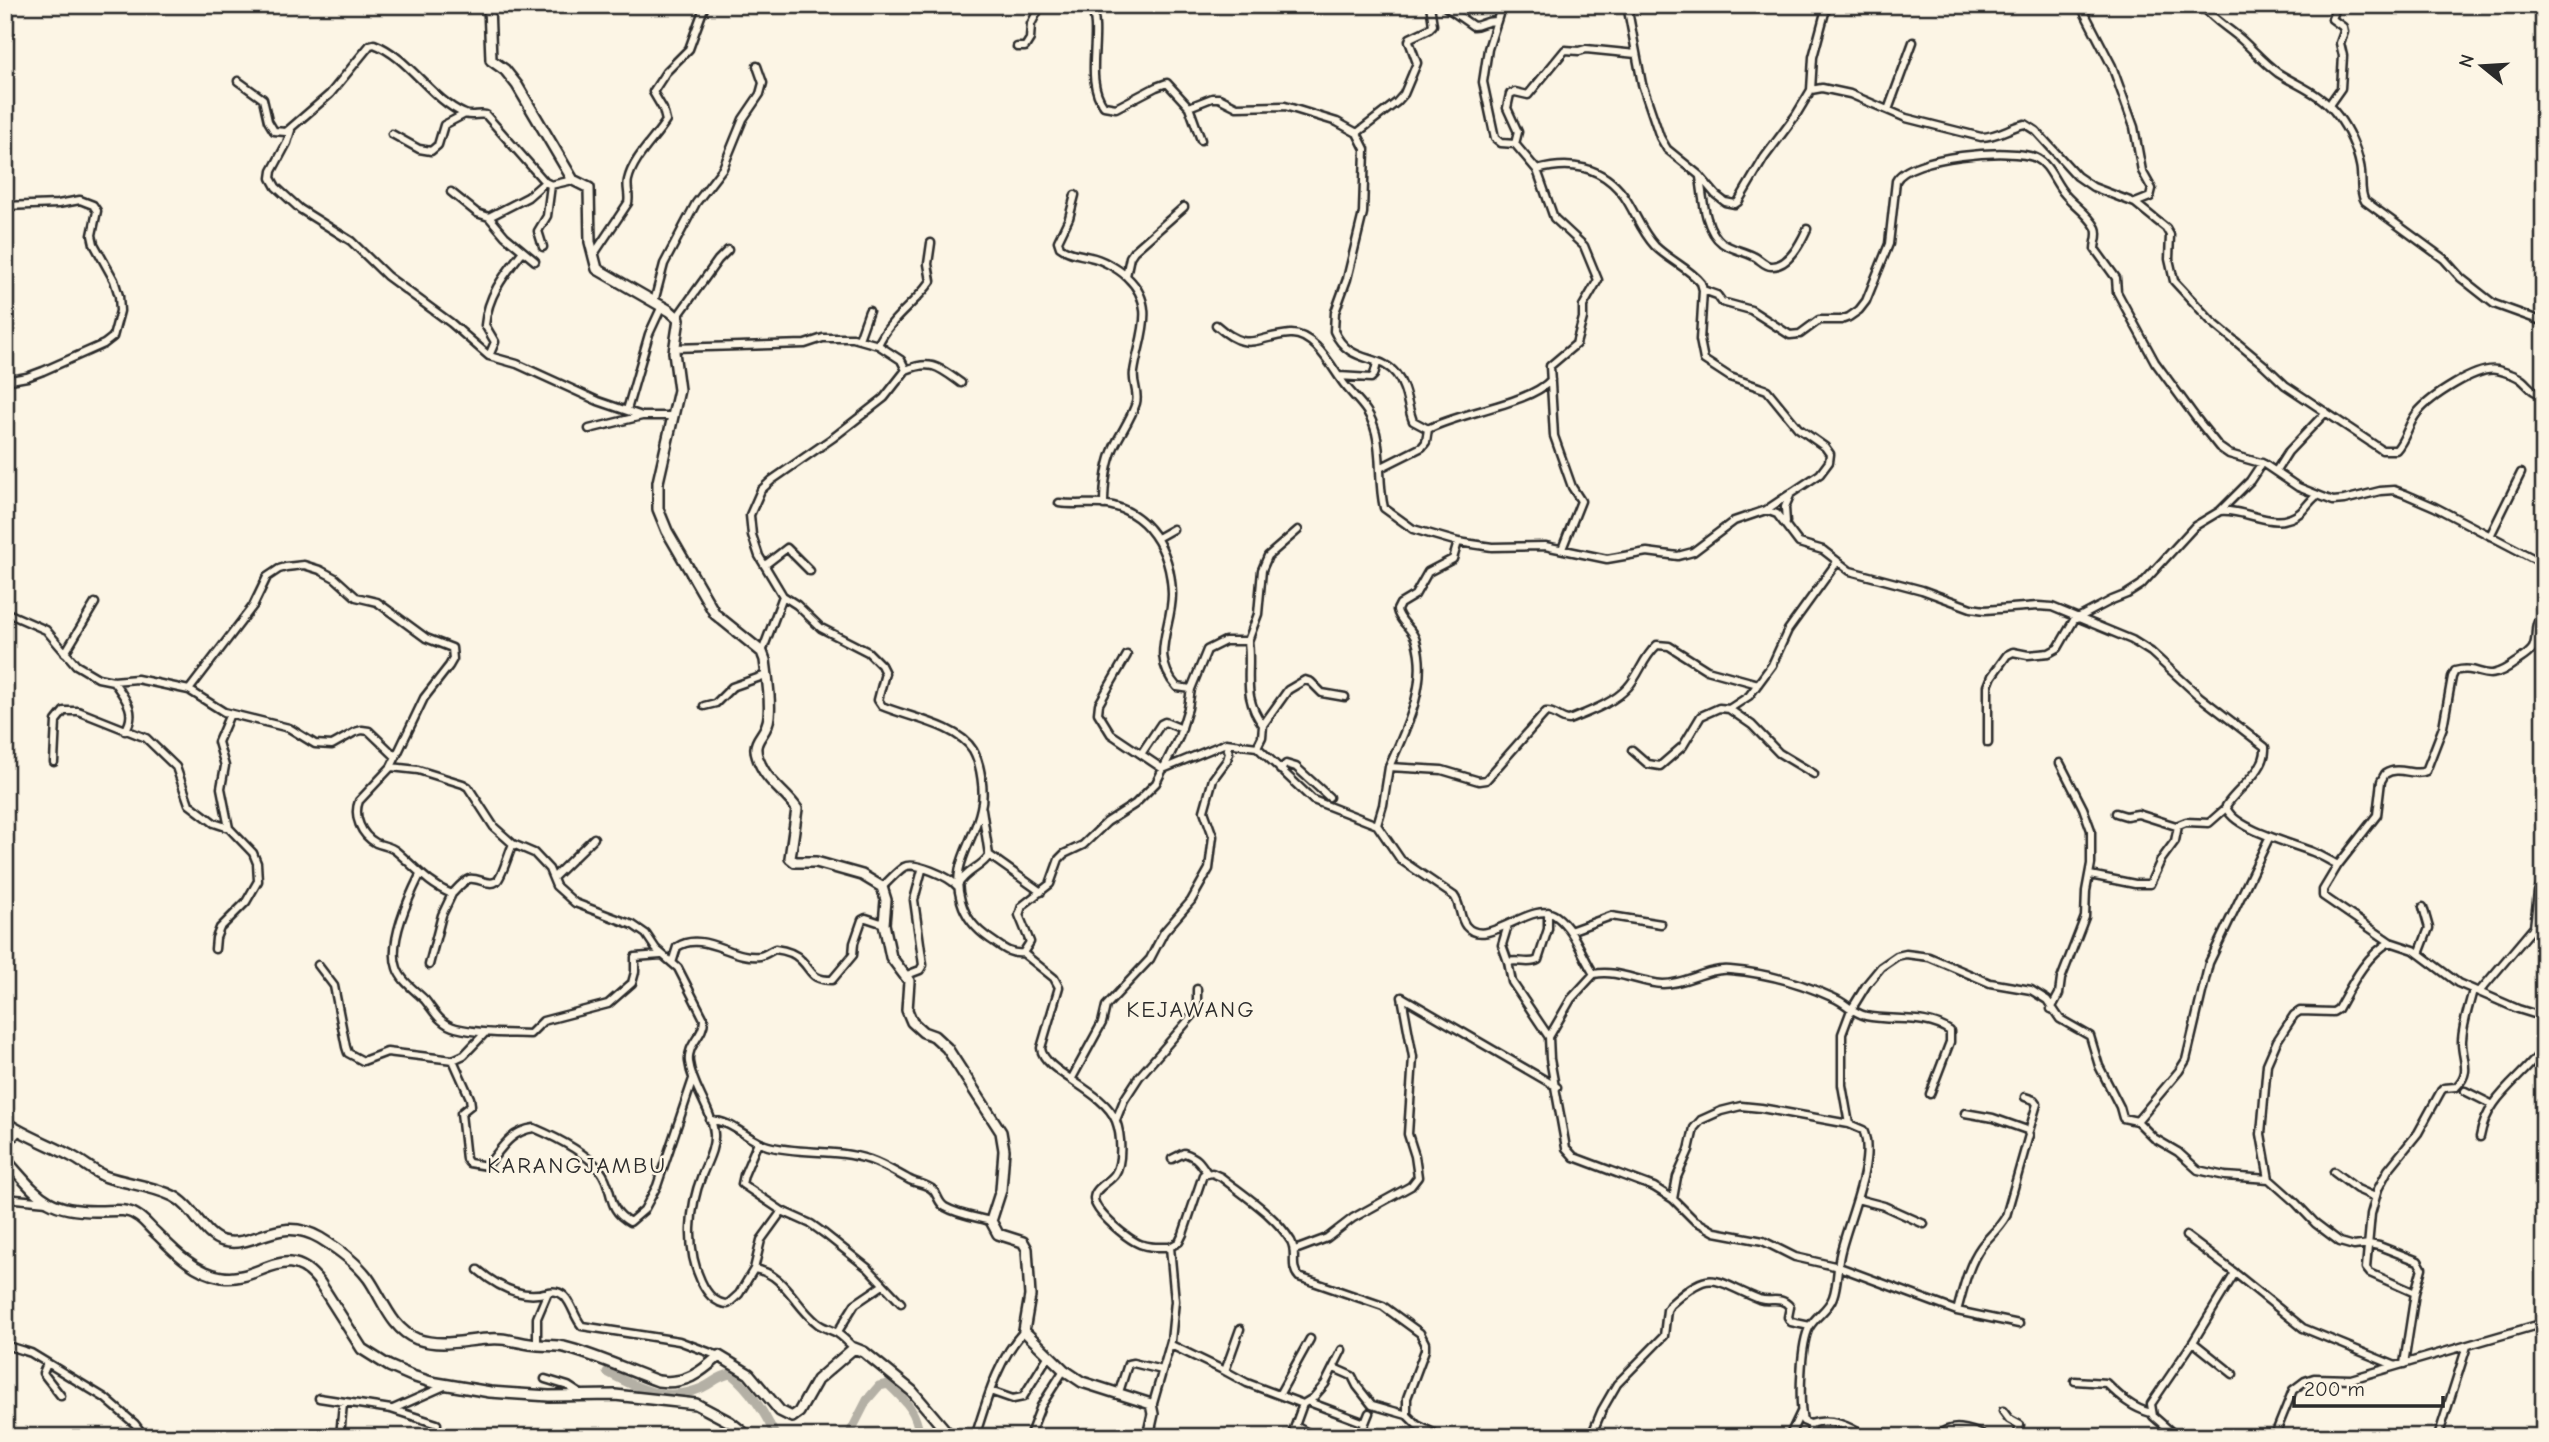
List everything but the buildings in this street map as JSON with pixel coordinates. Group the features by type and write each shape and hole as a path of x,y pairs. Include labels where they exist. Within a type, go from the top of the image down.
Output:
{"street":[{"path":"489,5 491,60 505,70 523,94 575,180 589,188 590,242 597,269 678,316 680,321 674,356 679,390 658,482 657,501 661,520 715,614 763,650"},
{"path":"592,256 628,203 630,197 627,184 630,175 648,143 666,121 663,109 653,92 666,72 689,49 705,5"},
{"path":"1017,47 1025,47 1029,41 1031,24 1041,5"},
{"path":"1091,5 1095,24 1097,93 1104,106 1116,108 1166,83 1189,107 1200,140"},
{"path":"1357,133 1404,94 1417,63 1409,41 1433,24 1430,5"},
{"path":"1443,5 1473,26 1485,21 1497,21"},
{"path":"1502,5 1483,69 1484,93 1495,138 1501,143 1515,144 1537,170 1553,218 1584,246 1598,280 1583,306 1583,318 1576,344 1550,366 1554,436 1572,487 1581,501 1562,549"},
{"path":"1627,5 1642,84 1660,137 1667,149 1699,175 1725,202 1735,204 1811,90 1813,57 1827,5"},
{"path":"2202,5 2211,16 2279,74 2304,85 2329,105 2340,118 2358,157 2362,196 2365,201 2444,259 2461,278 2494,304 2544,321"},
{"path":"2329,105 2341,88 2343,53 2340,43 2344,32 2343,27 2332,19 2337,5"},
{"path":"2082,8 2112,66 2134,127 2142,171 2152,189 2150,197 2135,203"},
{"path":"1888,110 1913,42"},
{"path":"238,81 263,99 268,121 274,131 284,133 330,94 373,44 402,63 450,104 466,114 486,115 548,183 547,216 538,231 543,247"},
{"path":"1515,144 1518,132 1509,118 1507,108 1510,94 1515,92 1528,95 1564,50 1586,49 1636,54"},
{"path":"627,410 658,304 664,264 696,203 723,167 740,127 760,94 763,83 757,66"},
{"path":"1811,90 1822,88 1850,94 1888,110 1969,135 1992,137 2025,124 2036,131 2077,176 2093,187 2135,203 2166,228 2170,235 2171,273 2180,290 2211,321 2285,385 2375,446 2388,451 2396,450 2419,410 2445,390 2488,369 2516,376 2535,393 2544,395"},
{"path":"1189,107 1212,98 1219,98 1237,107 1285,106 1349,126 1357,133 1365,149 1363,213 1333,324 1336,336 1349,351 1386,366 1396,374 1407,398 1413,421 1428,429"},
{"path":"392,134 419,149 431,150 438,145 444,125 466,114"},
{"path":"290,130 271,178 276,187 300,209 351,241 387,276 451,323 489,356 517,364 598,401 642,416"},
{"path":"1992,137 1993,153"},
{"path":"1703,290 1717,295 1722,302 1751,310 1790,335 1800,334 1819,320 1841,320 1849,317 1866,301 1889,244 1899,175 1924,163 1993,153 2031,156 2044,164 2064,194 2095,227 2095,249 2116,278 2117,292 2155,362 2219,447 2238,458 2262,463 2290,483 2316,496 2344,500 2394,490 2435,507 2544,564"},
{"path":"1216,325 1234,339 1250,343 1291,334 1309,340 1367,411 1376,432 1381,467 1380,491 1384,508 1413,529 1458,541 1492,547 1545,546 1607,559 1647,552 1687,555 1734,521 1766,510 1820,474 1829,462 1830,454 1825,447 1798,428 1767,390 1730,377 1704,360 1700,340 1703,290 1698,279 1654,245 1623,195 1613,185 1578,165 1537,170"},
{"path":"1699,175 1705,208 1717,237 1766,265 1779,265 1790,257 1807,229"},
{"path":"489,217 528,197 548,183 575,180"},
{"path":"451,192 477,213 489,217 535,261"},
{"path":"1075,195 1069,218 1058,241 1060,247 1071,253 1093,257 1126,276 1139,291 1146,318 1134,369 1136,401 1108,465 1104,505"},
{"path":"5,206 46,205 80,200 93,205 97,211 93,227 94,244 114,280 120,311 113,337 104,344 27,377 5,381"},
{"path":"1126,276 1134,251 1184,207"},
{"path":"878,345 888,325 912,304 931,281 928,264 931,243"},
{"path":"678,316 728,250"},
{"path":"489,356 495,342 485,325 493,293 497,283 523,251"},
{"path":"859,339 869,311"},
{"path":"674,356 805,344 833,337 859,339 878,345 901,360 906,370"},
{"path":"1339,376 1368,379 1374,375 1377,363"},
{"path":"957,886 963,876 986,861 989,855 977,761 968,744 932,723 882,706 878,700 885,673 881,665 867,652 821,628 797,605 783,596 752,536 750,515 761,491 884,398 906,370 925,364 932,365 961,383"},
{"path":"1428,429 1467,413 1527,396 1551,380"},
{"path":"2276,471 2288,452 2326,412"},
{"path":"589,429 642,416 674,416"},
{"path":"1381,467 1422,447 1426,442 1428,429"},
{"path":"1988,743 1988,686 2007,655 2014,652 2028,655 2049,653 2058,648 2070,624 2078,617 2141,585 2195,526 2220,511 2250,481 2262,463"},
{"path":"2490,537 2521,473"},
{"path":"1790,530 1784,514 1791,494"},
{"path":"2220,511 2232,511 2270,521 2286,519 2302,511 2316,496"},
{"path":"1059,503 1104,505 1141,519 1157,538 1167,563 1172,597 1163,638 1164,660 1169,677 1177,687 1191,689"},
{"path":"1766,510 1775,512 1799,543 1823,551 1850,571 1923,590 1971,608 2007,610 2052,607 2132,640 2151,652 2199,696 2265,747 2262,763 2228,802 2226,808 2209,823 2186,822 2178,826 2138,814 2126,816 2116,813"},
{"path":"1157,538 1173,529"},
{"path":"1263,725 1250,701 1248,684 1251,661 1248,641 1258,614 1262,570 1268,556 1298,530"},
{"path":"1377,825 1389,767 1412,714 1420,672 1415,636 1396,610 1400,604 1416,595 1428,572 1452,559 1458,541"},
{"path":"765,565 787,548 810,571"},
{"path":"1729,709 1749,696 1772,665 1788,630 1837,562"},
{"path":"189,690 253,607 262,584 272,573 286,567 311,566 335,578 356,597 377,602 426,638 452,648 453,659 424,698 391,767 359,801 356,815 372,840 391,847 433,886 452,894"},
{"path":"783,596 763,650 769,715 755,747 764,772 797,809 790,858 795,862 817,862 862,875 882,887 886,900 884,924 891,957 909,981 907,1010 912,1022 947,1048 1001,1132 1004,1150 1001,1190 991,1221 998,1234 1023,1242 1027,1249 1030,1296 1024,1331 1004,1359 975,1437"},
{"path":"65,653 95,603"},
{"path":"5,612 46,630 65,653 90,675 113,681 138,679 189,690 230,714 281,725 307,741 324,746 342,741 355,732 369,731 396,758"},
{"path":"2544,612 2535,627 2531,650 2506,669 2491,675 2455,671 2443,727 2426,771 2420,774 2401,769 2390,771 2382,777 2377,814 2338,865 2323,890 2323,896 2390,942 2419,954 2432,965 2476,991 2544,1017"},
{"path":"982,807 958,871 957,886 969,920 978,930 1004,949 1017,954 1023,953 1030,943 1020,919 1020,911 1025,903 1050,884 1059,859 1064,854 1083,845 1107,822 1148,792 1163,769 1182,729 1191,689 1207,650 1225,641 1248,641"},
{"path":"1389,767 1442,770 1479,781 1486,780 1546,712 1551,711 1564,720 1569,720 1596,709 1627,689 1647,655 1657,645 1669,646 1707,670 1758,684"},
{"path":"1127,655 1099,704 1098,713 1111,734 1163,769"},
{"path":"704,706 716,703 732,687 766,675"},
{"path":"1257,747 1262,737 1263,725 1288,690 1305,680 1322,693 1345,697"},
{"path":"113,681 131,714 131,722 125,731"},
{"path":"1632,750 1648,764 1660,766 1683,746 1701,716 1719,708 1729,709 1752,725 1779,753 1814,774"},
{"path":"54,762 56,721 64,711 78,711 146,738 181,774 189,804 208,820 229,828 253,853 257,863 258,881 246,902 220,928 215,949"},
{"path":"229,828 221,789 225,761 218,742 230,714"},
{"path":"1141,754 1161,724 1166,722 1182,729"},
{"path":"1163,769 1226,743 1257,747 1313,800 1377,825 1401,860 1454,896 1459,902 1467,928 1482,932 1508,925 1537,911 1548,912 1555,915 1570,930 1594,974"},
{"path":"1072,1078 1102,1023 1106,1006 1150,959 1164,932 1191,901 1209,869 1213,836 1204,811 1213,779 1227,760 1229,753 1226,743"},
{"path":"2051,1009 2059,994 2061,979 2085,917 2090,874 2091,830 2060,763"},
{"path":"1280,770 1286,764 1291,765 1329,797"},
{"path":"391,767 418,770 468,787 494,827 513,844 534,853 549,869 561,892 575,903 640,929 661,955 672,963 686,983 705,1019 702,1034 690,1048 689,1065 714,1133 696,1192 692,1216 692,1246 695,1267 708,1293 716,1300 725,1304 732,1302 739,1294 754,1269 761,1240 782,1211"},
{"path":"2226,808 2229,814 2269,838 2300,847 2338,865"},
{"path":"2090,874 2135,884 2150,884 2161,860 2175,841 2178,826"},
{"path":"553,878 594,838"},
{"path":"2137,1121 2186,1060 2209,963 2269,838"},
{"path":"429,965 442,915 452,894 466,880 473,878 493,883 496,881 513,844"},
{"path":"989,855 1041,892"},
{"path":"882,887 904,867 910,865 938,873 957,886"},
{"path":"907,975 920,970 923,965 914,900 922,870"},
{"path":"421,876 405,907 397,941 397,968 442,1022 455,1028 485,1033 530,1034 543,1021 601,1007 632,983 635,957 661,955"},
{"path":"2415,1293 2371,1273 2366,1266 2375,1197 2388,1170 2418,1133 2441,1091 2444,1088 2456,1087 2461,1082 2466,1066 2462,1048 2463,1032 2476,991 2534,927 2538,892 2544,879"},
{"path":"2419,954 2429,928 2423,906"},
{"path":"1507,962 1538,960 1548,929 1548,912"},
{"path":"1570,930 1611,916 1661,924"},
{"path":"672,963 677,947 685,943 706,943 757,956 775,948 802,961 811,975 832,979 853,955 859,923 866,918 884,924"},
{"path":"1508,925 1502,945 1512,982 1549,1037 1550,1059 1569,1153 1588,1164 1636,1179 1673,1199 1694,1220 1715,1232 1763,1241 1795,1257 1839,1267 1957,1311 2019,1324"},
{"path":"2390,942 2377,949 2366,962 2338,1009 2333,1012 2300,1012 2294,1015 2277,1041 2267,1064 2261,1134 2269,1179 2326,1233 2340,1242 2354,1246 2369,1244 2420,1264 2421,1273 2415,1293 2404,1364"},
{"path":"1023,953 1058,984 1041,1054 1048,1063 1095,1095 1116,1120"},
{"path":"1849,1124 1843,1099 1841,1041 1851,1010 1881,967 1897,956 1906,954 1929,957 1990,984 2031,990 2041,995 2060,1019 2091,1036 2099,1066 2123,1118 2137,1121 2154,1138 2178,1152 2198,1170 2225,1176 2269,1179"},
{"path":"318,965 334,986 346,1047 356,1060 363,1061 387,1052 453,1060 464,1055 485,1033"},
{"path":"1549,1037 1571,999 1594,974 1613,973 1672,984 1721,969 1758,973 1798,983 1836,999 1851,1010 1877,1018 1918,1020 1950,1031 1950,1042 1930,1094"},
{"path":"1197,989 1197,1007 1193,1015 1139,1077 1124,1100 1116,1120 1118,1166 1113,1177 1096,1191 1096,1206 1116,1228 1140,1245 1170,1247 1179,1242 1201,1179 1207,1173"},
{"path":"1295,1250 1327,1238 1353,1218 1411,1186 1418,1177 1408,1134 1413,1057 1402,998 1557,1087"},
{"path":"2480,1137 2491,1104 2544,1048"},
{"path":"453,1060 470,1098 471,1105 461,1114 466,1159 469,1163 487,1166 509,1139 518,1132 534,1128 574,1150 600,1170 606,1180 614,1208 630,1222 644,1210 657,1186 693,1078"},
{"path":"2465,1091 2491,1104"},
{"path":"1957,1311 1975,1258 1982,1245 2000,1228 2006,1216 2037,1104 2025,1097"},
{"path":"1673,1199 1676,1177 1689,1150 1694,1128 1701,1120 1721,1111 1750,1107 1849,1124 1863,1130 1867,1146 1833,1298 1810,1326 1804,1344 1801,1412 1803,1421 1811,1426 1813,1436"},
{"path":"1965,1113 1993,1118 2029,1131"},
{"path":"710,1120 726,1122 758,1142 789,1150 844,1153 871,1160 927,1186 933,1190 943,1206 991,1221"},
{"path":"5,1122 17,1134 73,1157 101,1175 176,1197 188,1205 216,1239 236,1242 284,1229 300,1230 316,1236 358,1267 373,1285 391,1317 414,1338 446,1344 494,1339 553,1345 670,1383 700,1373 719,1356"},
{"path":"6,1147 17,1134"},
{"path":"758,1142 743,1184 782,1211 811,1224 825,1234 869,1269 901,1303"},
{"path":"1172,1159 1184,1153 1199,1158 1207,1173 1222,1177 1278,1223 1295,1250 1293,1267 1299,1278 1383,1306 1420,1333 1425,1349 1406,1398 1407,1415"},
{"path":"5,1159 37,1195 47,1202"},
{"path":"2334,1172 2357,1189 2375,1197"},
{"path":"5,1198 136,1214 175,1253 223,1278 238,1277 278,1263 303,1266 314,1274 362,1349 398,1371 448,1385 490,1392 549,1396 635,1396 696,1404 730,1422 749,1437"},
{"path":"1857,1199 1884,1206 1924,1224"},
{"path":"2186,1236 2303,1328 2396,1366"},
{"path":"1160,1437 1148,1434 1153,1420 1152,1407 1171,1345 1175,1301 1170,1247"},
{"path":"754,1269 771,1274 815,1322 837,1333 854,1348 864,1352 912,1391 951,1437"},
{"path":"478,1270 519,1294 538,1295 557,1291 565,1297 582,1326 679,1341 719,1356 749,1374 780,1411 792,1417 799,1412 817,1380 854,1348"},
{"path":"2151,1413 2151,1404 2235,1273"},
{"path":"1594,1429 1617,1384 1664,1336 1670,1305 1707,1280 1717,1279 1762,1300 1773,1298 1786,1302 1790,1307 1788,1317 1791,1322 1810,1326"},
{"path":"837,1333 855,1304 883,1285"},
{"path":"537,1345 537,1318 548,1292"},
{"path":"2274,1437 2293,1390 2305,1381 2314,1378 2351,1378 2544,1323"},
{"path":"1226,1371 1240,1329"},
{"path":"1024,1331 1064,1370 1082,1382 1151,1404 1152,1407"},
{"path":"1279,1395 1310,1339"},
{"path":"2193,1342 2232,1374"},
{"path":"5,1345 31,1353 105,1398 135,1424 145,1437"},
{"path":"1171,1345 1247,1383 1365,1423"},
{"path":"2438,1437 2467,1346"},
{"path":"1291,1437 1306,1403 1325,1384 1342,1350"},
{"path":"990,1391 1013,1399 1023,1397 1049,1355"},
{"path":"47,1364 43,1373 61,1396"},
{"path":"1118,1395 1128,1364 1162,1370"},
{"path":"1334,1368 1352,1376 1372,1405 1407,1415 1417,1425 1443,1437"},
{"path":"1029,1437 1041,1406 1064,1370"},
{"path":"545,1379 568,1386 584,1396"},
{"path":"2075,1381 2106,1383 2119,1397 2134,1407 2151,1413 2178,1437"},
{"path":"391,1409 448,1385"},
{"path":"318,1398 391,1409 436,1424"},
{"path":"340,1437 343,1403"},
{"path":"2003,1411 2020,1426 2017,1437"},
{"path":"1789,1437 1801,1412"},
{"path":"1361,1437 1369,1413"},
{"path":"1811,1426 1819,1421 1843,1424 1867,1437"},
{"path":"1295,1426 1316,1437"},
{"path":"1936,1437 1955,1427 1987,1437"}],"waterway":[{"path":"607,1372 630,1384 664,1394 689,1392 731,1374 757,1403 776,1437"},
{"path":"848,1437 867,1400 879,1386 888,1384 910,1407 920,1437"}],"district":[{"name":"KEJAWANG","path":"1191,1009"},
{"name":"KARANGJAMBU","path":"577,1165"}]}
